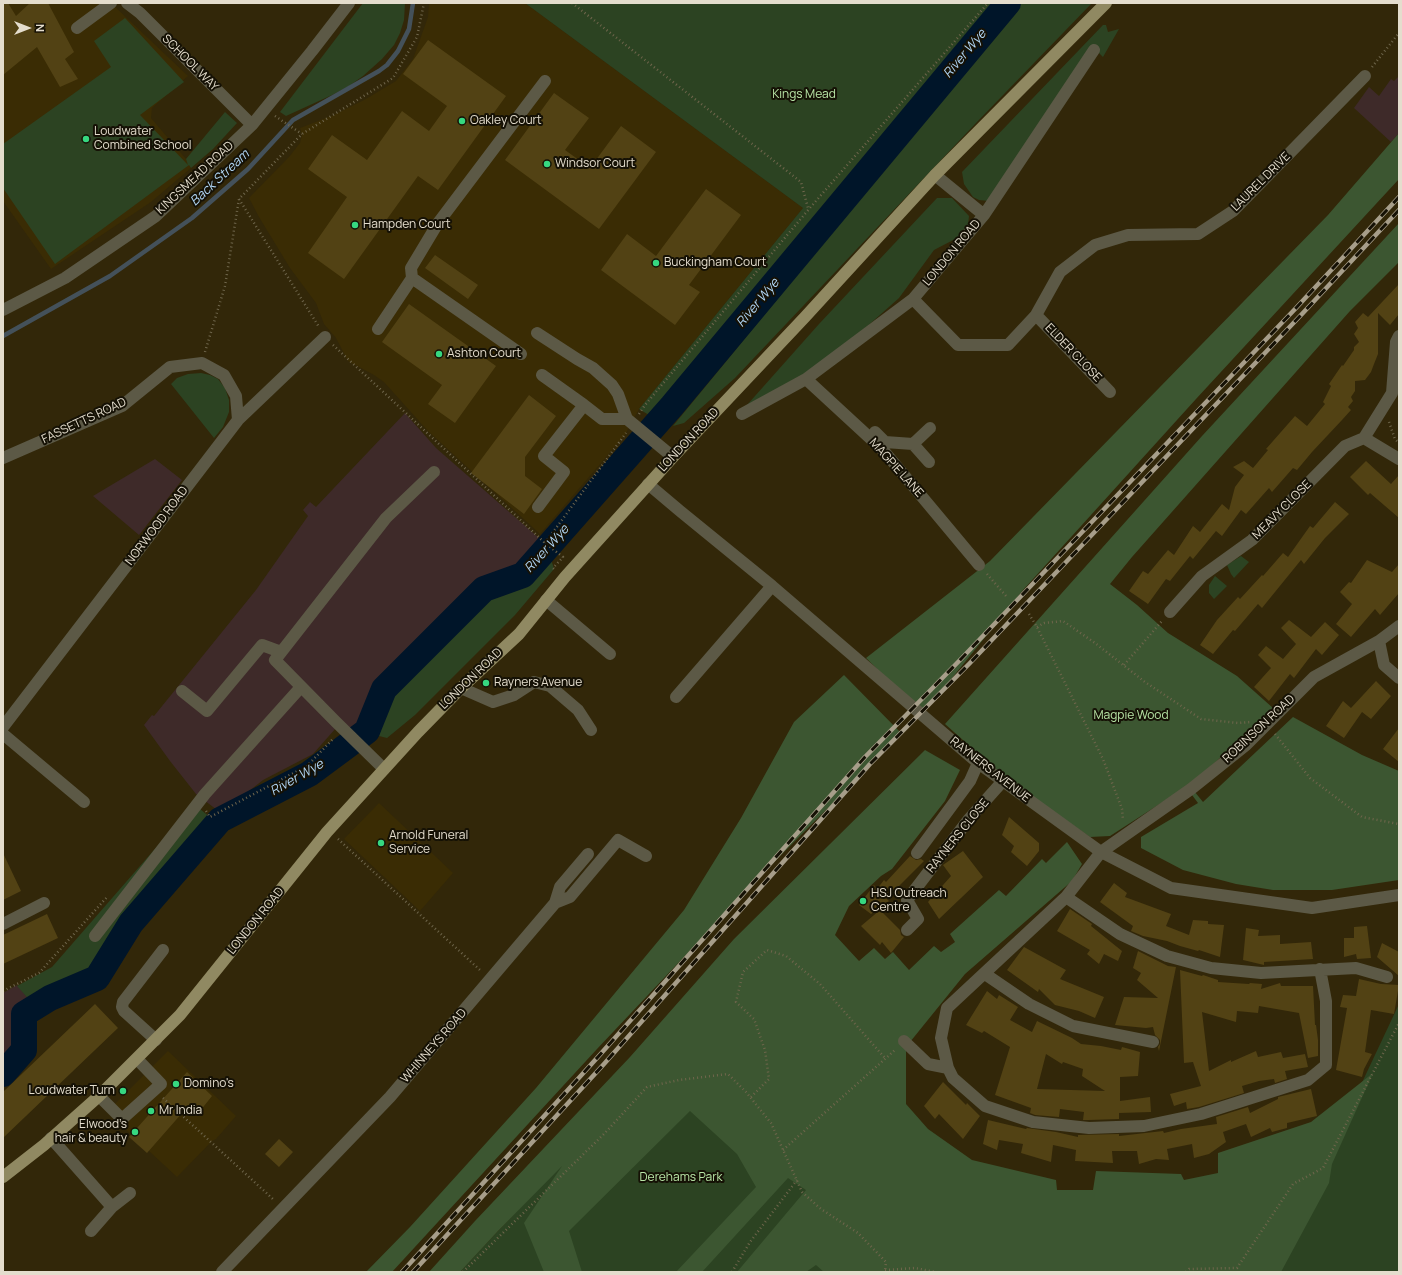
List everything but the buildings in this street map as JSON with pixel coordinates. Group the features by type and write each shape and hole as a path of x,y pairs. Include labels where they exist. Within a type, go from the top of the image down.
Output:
{"main road":[{"name":"LONDON ROAD","path":"3,1177 99,1096 180,1015 327,832 384,769 461,688 519,634 546,600 648,484 935,176 1106,3"}],"street":[{"path":"77,28 111,3"},
{"name":"SCHOOL WAY","path":"127,3 140,13 252,125"},
{"name":"KINGSMEAD ROAD","path":"3,310 65,278 156,216 252,125 349,3"},
{"name":"LONDON ROAD","path":"742,414 809,377 913,299 984,214 1094,50"},
{"name":"LAUREL DRIVE","path":"913,299 958,345 1008,345 1036,315 1060,272 1095,245 1128,234 1198,234 1233,211 1365,76"},
{"path":"378,329 412,278 411,268 438,223 545,81"},
{"name":"LONDON ROAD","path":"935,176 984,214"},
{"path":"412,278 522,354"},
{"name":"ELDER CLOSE","path":"1036,315 1110,392"},
{"path":"537,332 577,360 592,368 612,385 618,394 630,422 673,457"},
{"path":"1399,336 1396,342 1392,393 1364,438 1399,459"},
{"name":"NORWOOD ROAD","path":"3,727 238,420 325,337"},
{"path":"202,362 224,375 236,396 238,420"},
{"name":"FASSETTS ROAD","path":"3,458 122,406 170,367 202,362"},
{"path":"542,375 602,419 630,422"},
{"path":"809,377 885,442 913,444 929,462"},
{"name":"MAGPIE LANE","path":"809,377 883,450 979,565"},
{"path":"538,508 564,472 544,456 584,405"},
{"path":"913,444 930,428"},
{"name":"MEAVY CLOSE","path":"1170,612 1202,576 1252,540 1345,446 1364,438"},
{"path":"384,769 275,660 386,518 434,472"},
{"name":"RAYNERS AVENUE","path":"648,484 772,586 978,763 1002,782 1102,852 1171,888 1312,908 1399,895"},
{"path":"676,697 772,586"},
{"path":"546,600 610,654"},
{"name":"ROBINSON ROAD","path":"948,1068 941,1038 947,1008 1066,897 1102,852 1191,789 1246,745 1314,676 1379,641 1399,626"},
{"path":"1379,641 1384,665 1399,678"},
{"path":"182,691 207,711 262,646 281,652"},
{"path":"461,688 493,702 514,695 534,682 550,686 578,710 591,730"},
{"path":"96,936 206,794 301,687"},
{"path":"3,734 84,802"},
{"path":"917,853 970,781 978,763"},
{"name":"RAYNERS CLOSE","path":"907,930 918,919 907,900 969,820 1002,782"},
{"name":"WHINNEYS ROAD","path":"222,1272 390,1097 555,903 570,897 618,840 646,856"},
{"path":"555,903 560,887 588,854"},
{"path":"1066,897 1120,934 1167,956 1211,968 1261,973 1356,968 1387,977"},
{"path":"3,924 44,903"},
{"path":"156,1040 124,1011 122,1007 123,1002 163,950"},
{"path":"904,1041 928,1064 948,1068 953,1078 985,1106 1033,1122 1089,1128 1144,1126 1201,1114 1308,1080 1326,1065 1326,1001 1320,969"},
{"path":"985,974 1029,1004 1074,1026 1152,1042"},
{"path":"99,1096 122,1119 161,1084 137,1059"},
{"path":"51,1138 112,1207"},
{"path":"91,1231 112,1207 130,1193"}],"path":[{"path":"202,362 225,286 238,199 302,134 393,78 417,37 424,3"},
{"path":"572,3 801,182 808,209"},
{"path":"545,543 630,422 808,209 988,3"},
{"path":"1365,76 1399,33"},
{"path":"265,109 302,134"},
{"path":"238,199 325,337 545,543 563,557"},
{"path":"1388,416 1395,439 1399,443"},
{"path":"979,565 1006,596"},
{"path":"1124,665 1170,612"},
{"path":"1029,614 1037,627 1103,759 1122,809 1126,835"},
{"path":"1037,627 1044,623 1063,621 1095,643 1146,682 1201,719 1238,724 1261,720 1267,724 1310,778 1362,817 1399,824"},
{"path":"343,842 483,973"},
{"path":"751,1097 769,1079 765,1050 754,1019 736,1002 743,972 767,950 786,956 820,984 885,1058"},
{"path":"1186,1272 1189,1269 1237,1268 1293,1184 1323,1168 1399,1023"},
{"path":"783,1150 904,1041"},
{"path":"464,1272 604,1134 646,1087 679,1080 728,1074 751,1097 771,1124 802,1192 821,1209 858,1233 886,1262 885,1271 915,1268 936,1272"},
{"path":"154,1090 276,1201"},
{"path":"732,1272 750,1242 797,1180"}],"shaded area":[{"name":"Loudwater Combined School","path":"3,3 111,3 188,76 152,108 151,118 186,159 191,168 151,202 51,269 3,201"},
{"path":"429,3 525,3 803,208 639,409 625,435 540,534 428,431 384,382 348,361 336,338 324,324 316,303 290,268 249,198 289,157 300,143 302,135 300,128 334,115 366,99 396,81 413,59 428,17"},
{"path":"1399,76 1399,133 1391,142 1354,108 1369,87 1379,96 1391,79 1394,81"},
{"path":"405,413 436,448 547,545 521,571 509,572 495,578 467,602 389,683 375,713 370,734 357,746 336,728 313,754 263,780 221,813 196,794 144,725 152,715 154,716 256,590 308,516 303,510 310,502 316,507"},
{"path":"155,459 182,480 139,535 93,496"},
{"path":"379,803 453,873 420,911 344,839"},
{"path":"17,985 33,1004 28,1009 25,1018 24,1050 21,1055 3,1065 3,993"},
{"path":"168,1051 236,1116 216,1139 212,1141 177,1177 107,1112"}],"green space":[{"path":"363,3 405,3 404,20 394,45 382,59 349,86 286,116 280,112"},
{"name":"Kings Mead","path":"525,3 998,3 657,420 639,409 803,208"},
{"path":"1020,3 1092,3 976,123 735,378 684,423 673,426"},
{"name":"Loudwater Combined School","path":"125,18 184,82 140,115 188,165 186,159 225,112 237,123 213,149 191,168 189,165 55,264 3,188 3,144 111,67 94,41"},
{"path":"1103,25 1106,25 1108,32 1119,29 1103,57 1093,47 989,201 979,200 973,197 964,184 962,172"},
{"path":"1399,133 1399,179 1196,399 1024,589 923,714 866,658 990,561 1328,215"},
{"path":"937,198 952,198 969,216 968,225 959,237 934,250 899,298 836,354 753,406 747,405 819,324"},
{"name":"Magpie Wood","path":"1399,223 1399,262 1350,311 1132,557 1110,584 1137,605 1168,633 1237,676 1273,708 1190,786 1203,802 1293,717 1362,755 1399,771 1399,880 1332,890 1273,890 1236,884 1183,870 1141,848 1141,837 1198,803 1186,787 1110,836 1090,837 992,766 945,724 1202,436"},
{"path":"201,373 218,379 225,388 229,400 229,412 223,427 214,438 171,384 177,378 188,374"},
{"path":"1241,556 1249,562 1234,578 1227,565"},
{"path":"551,559 554,569 515,615 415,715 387,738 379,736 385,711 396,690 458,626 496,590 506,584 527,583"},
{"path":"1215,576 1227,586 1214,599 1209,593 1209,585"},
{"path":"844,675 902,734 767,869 597,1049 392,1272 366,1272 410,1227 536,1088 684,910 741,818 794,722"},
{"path":"925,750 960,770 945,801 892,869 881,876 849,906 835,935 859,961 874,948 885,959 893,952 909,970 934,946 941,952 955,942 950,934 999,890 1006,896 1042,859 1046,863 1067,842 1082,864 1072,881 965,974 906,1047 906,1104 928,1129 972,1160 1056,1180 1057,1190 1093,1190 1096,1171 1181,1174 1184,1180 1218,1173 1218,1153 1311,1122 1373,1073 1332,1164 1329,1183 1281,1272 824,1272 816,1265 806,1272 737,1272 806,1190 788,1178 702,1272 676,1272 756,1187 737,1154 690,1111 569,1231 582,1272 544,1272 524,1223 562,1166 460,1272 429,1272 475,1221 630,1057 734,939"},
{"path":"194,804 223,828 184,862 135,913 130,920 122,941 119,961 113,970 106,978 86,985 84,990 33,1004 17,986 52,967"},
{"path":"1399,1004 1399,1272 1269,1272 1317,1178"},
{"name":"Derehams Park","path":"701,1019 1112,1272 460,1272"}],"waterway":[{"name":"Back Stream","path":"3,336 110,276 192,218 248,169 293,120 387,65 398,51 409,29 413,3"},
{"name":"River Wye","path":"3,1074 24,1050 24,1014 50,998 97,978 131,923 220,820 309,774 367,731 384,689 484,589 523,575 672,406 1008,3"}],"railway":[{"path":"402,1272 597,1058 865,757 961,659 1296,308 1399,197"},
{"path":"413,1272 604,1064 870,764 969,664 1399,210"}],"place":[{"name":"Oakley Court","path":"462,121"},
{"name":"Loudwater Combined School","path":"86,139"},
{"name":"Windsor Court","path":"547,164"},
{"name":"Hampden Court","path":"355,225"},
{"name":"Buckingham Court","path":"656,263"},
{"name":"Ashton Court","path":"439,354"},
{"name":"Rayners Avenue","path":"486,683"},
{"name":"Arnold Funeral Service","path":"381,843"},
{"name":"HSJ Outreach Centre","path":"863,901"},
{"name":"Domino's","path":"176,1084"},
{"name":"Loudwater Turn","path":"123,1091"},
{"name":"Mr India","path":"151,1111"},
{"name":"Elwood’s hair & beauty","path":"135,1132"}]}
